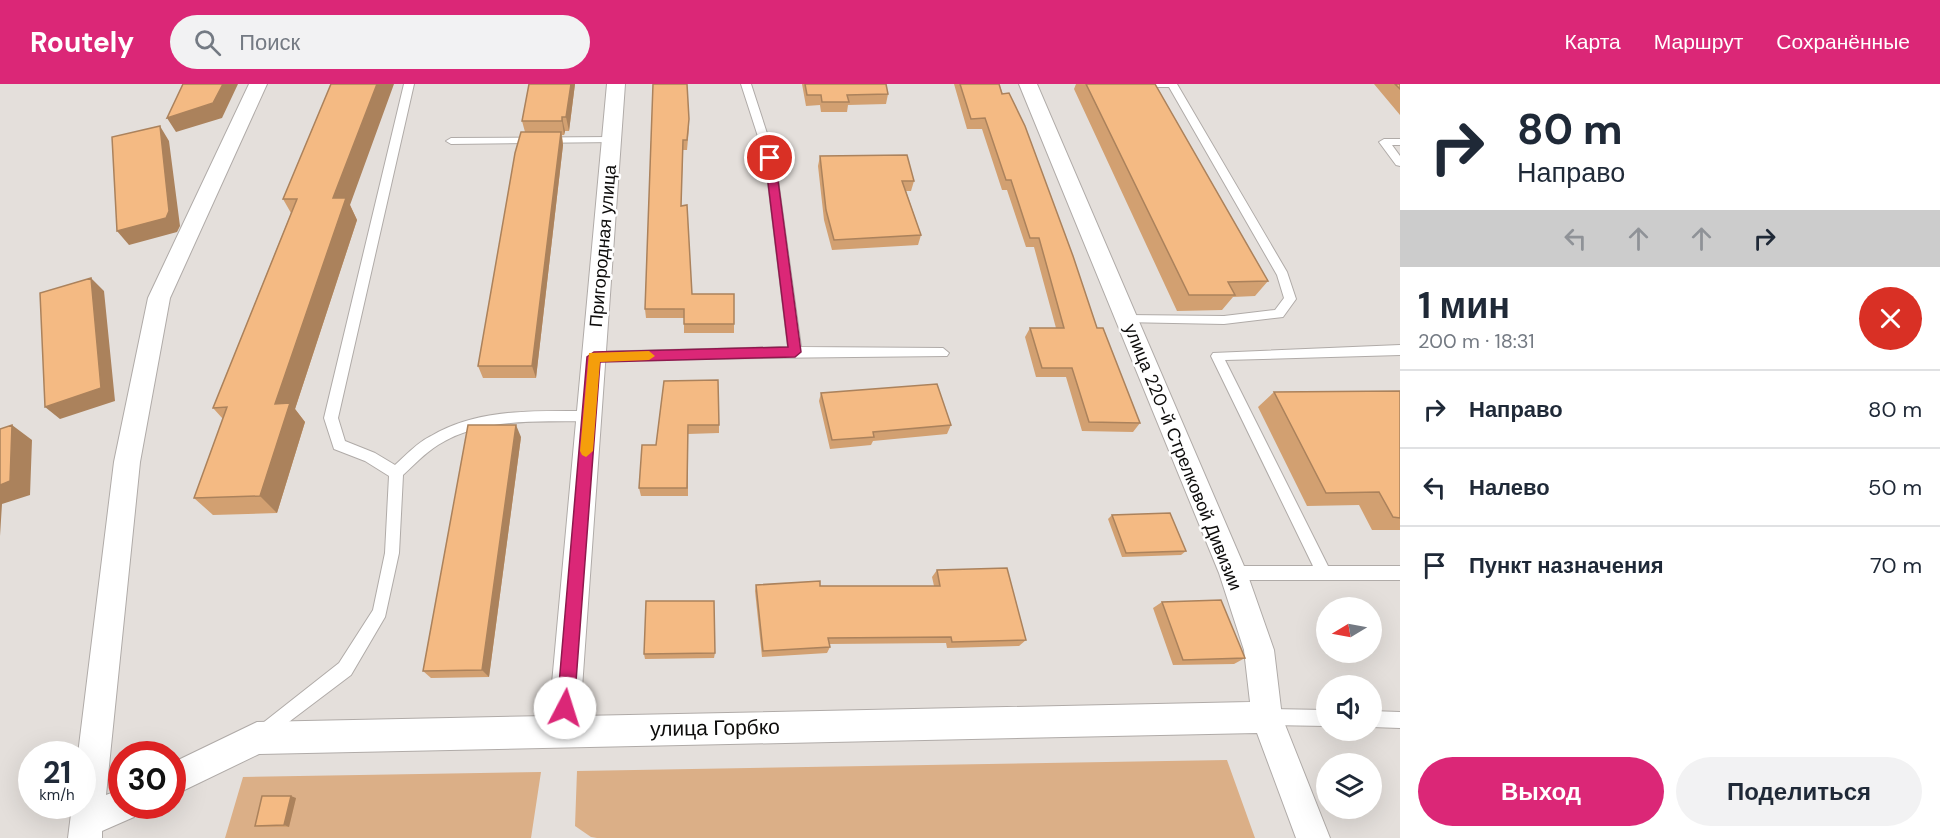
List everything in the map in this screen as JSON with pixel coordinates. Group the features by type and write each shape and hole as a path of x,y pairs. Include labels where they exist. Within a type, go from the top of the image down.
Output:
{"street":[{"path":"86,830 127,462 159,298 258,84"},
{"name":"Пригородная улица","path":"563,731 616,84"},
{"name":"улица 220-й Стрелковой Дивизии","path":"1028,84 1233,573 1259,650 1267,717 1313,838"},
{"name":"улица Горбко","path":"186,773 257,738 1267,717"},
{"path":"86,830 108,815"}],"lane":[{"path":"396,473 370,457 339,445 331,418 410,84"},
{"path":"746,84 770,158 795,352"},
{"path":"1126,319 1254,318 1279,314 1290,299 1283,274 1172,84 1154,84"},
{"path":"451,141 611,141"},
{"path":"1400,142 1384,142 1400,163"},
{"path":"1324,573 1216,356 1400,350"},
{"path":"594,357 795,352 943,353"},
{"path":"257,738 345,669 380,612 392,553 396,473 435,440 478,423 526,417 589,416"},
{"path":"1233,573 1400,573"},
{"path":"1267,717 1316,718"},
{"path":"1382,719 1400,720"}],"shaded area":[{"path":"1227,760 1255,838 597,838 591,837 575,826 577,771"},
{"path":"541,772 531,838 225,838 243,777"}],"building":[{"path":"183,84 223,84 213,103 167,118"},
{"path":"331,84 377,84 333,198 346,198 275,404 290,403 260,496 194,498 227,407 213,408 297,199 283,199"},
{"path":"529,84 571,84 566,117 562,117 562,121 522,121"},
{"path":"653,84 687,84 689,119 687,140 683,140 681,206 687,205 692,294 734,294 734,324 684,324 684,309 645,309"},
{"path":"805,84 886,84 888,94 847,95 849,102 822,102 821,95 807,95"},
{"path":"960,84 999,84 1002,94 1009,93 1025,126 1097,328 1103,328 1140,423 1089,422 1072,368 1042,368 1030,328 1064,328 1039,238 1030,238 1011,180 1006,180 985,118 971,119"},
{"path":"1086,84 1155,84 1268,281 1228,282 1235,295 1189,295"},
{"path":"160,126 169,211 166,218 117,231 112,137"},
{"path":"521,132 561,132 532,366 478,366 515,153"},
{"path":"907,155 914,181 902,181 921,235 834,240 826,210 820,156"},
{"path":"91,278 101,388 45,407 40,293"},
{"path":"718,380 719,425 688,425 687,488 639,488 642,445 656,445 664,381"},
{"path":"937,384 951,425 873,432 874,437 832,440 821,393"},
{"path":"1400,391 1400,518 1393,517 1379,492 1326,493 1274,392"},
{"path":"12,425 10,481 0,485 0,429"},
{"path":"468,425 516,425 482,670 423,671"},
{"path":"1170,513 1186,551 1126,553 1112,515"},
{"path":"1007,568 1026,640 952,642 951,637 828,638 830,647 763,651 756,585 820,581 820,586 940,586 937,570"},
{"path":"1221,600 1245,658 1183,660 1162,602"},
{"path":"646,601 714,601 715,653 644,654"},
{"path":"262,796 291,796 284,825 255,826"}],"slow traffic":[{"path":"586,451 594,357 649,356"}],"route":[{"path":"565,708 594,357 795,352 770,158"}]}
